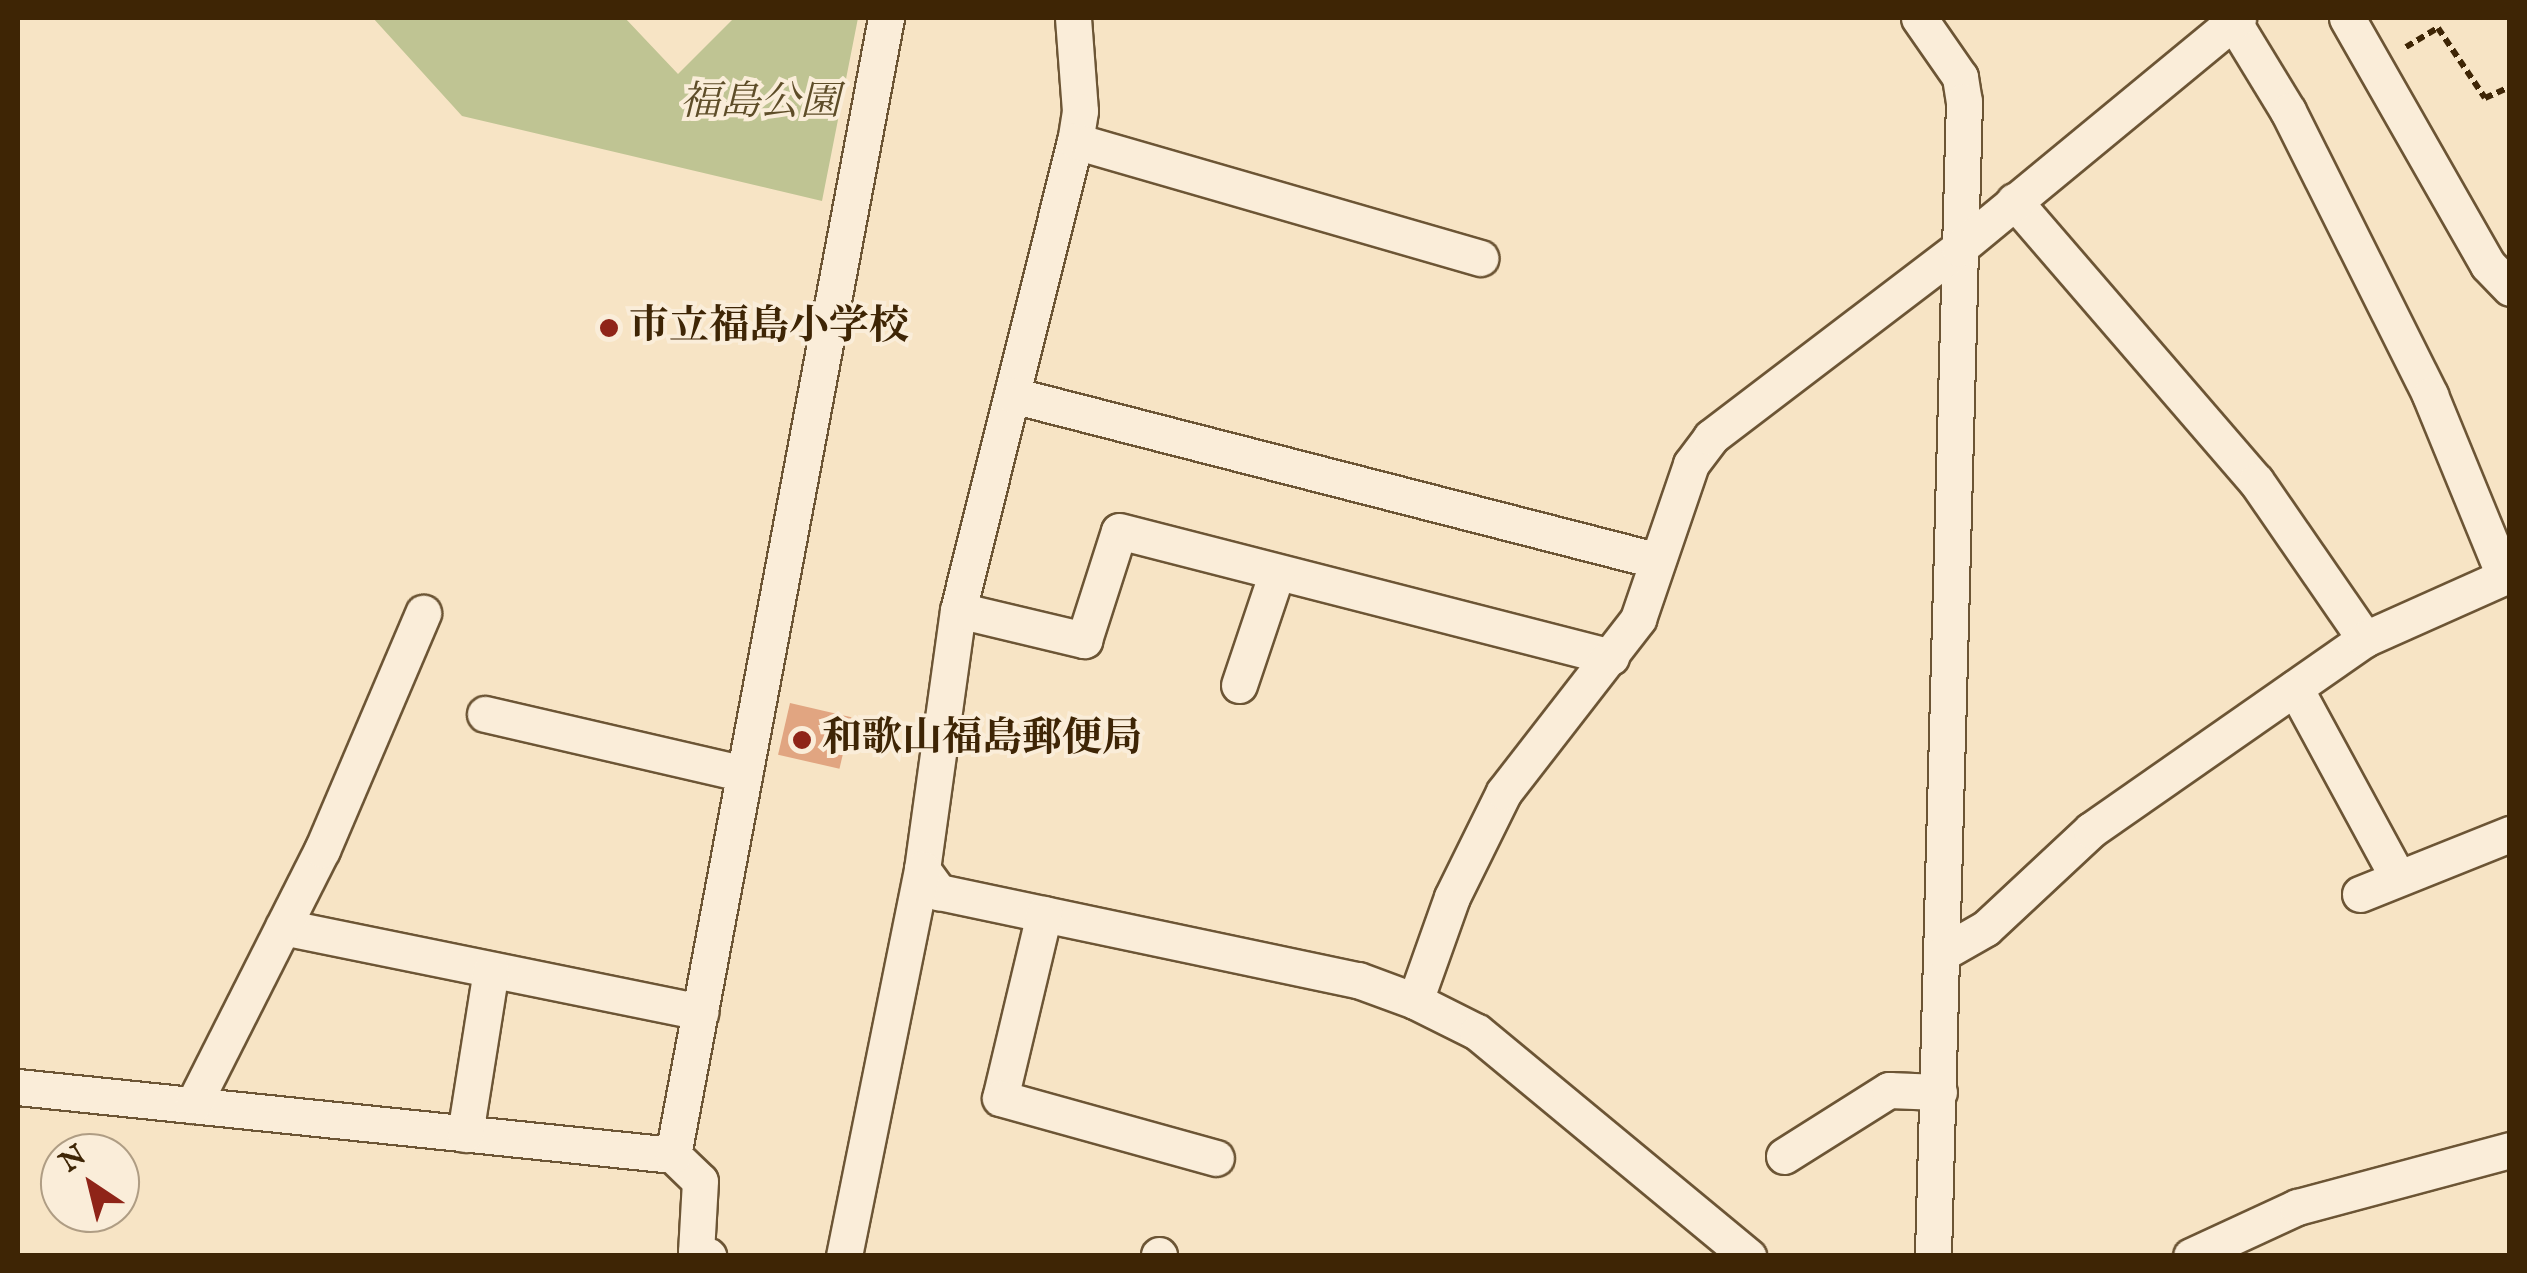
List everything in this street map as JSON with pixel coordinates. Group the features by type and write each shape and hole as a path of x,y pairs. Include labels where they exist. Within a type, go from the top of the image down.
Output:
{"street":[{"path":"673,1155 886,18"},
{"path":"844,1256 922,868 958,610 1075,141 1080,111 1073,18"},
{"path":"1920,18 1960,77 1960,248 1944,952 1933,1256"},
{"path":"2348,18 2488,265 2510,288"},
{"path":"1415,1001 1452,897 1504,792 1638,619 1691,464 1712,437 1960,248 2235,19 2288,110 2430,395 2507,574 2365,639 2091,830 1986,928 1944,952"},
{"path":"1075,141 1480,258"},
{"path":"2014,201 2256,481 2365,639"},
{"path":"1012,395 1656,560"},
{"path":"958,610 1084,640 1118,532 1611,657"},
{"path":"1238,685 1277,572"},
{"path":"192,1105 283,927 423,613"},
{"path":"2296,688 2398,878"},
{"path":"486,714 744,774"},
{"path":"2360,894 2510,834"},
{"path":"922,868 938,892 1358,980 1415,1001 1477,1032 1748,1256"},
{"path":"1044,914 1000,1098 1216,1158"},
{"path":"283,927 700,1012"},
{"path":"465,1134 491,970"},
{"path":"18,1086 673,1155 700,1181 696,1252 708,1256"},
{"path":"1784,1156 1889,1090 1939,1092"},
{"path":"2190,1256 2296,1207 2510,1150"}],"path":[{"path":"2375,66 2438,28 2485,98 2510,86"}],"green space":[{"name":"福島公園","path":"373,18 625,18 678,74 734,18 858,18 822,201 462,116"}],"building":[{"path":"790,703 851,717 839,769 778,755"}],"place":[{"name":"市立福島小学校","path":"609,328"},
{"name":"和歌山福島郵便局","path":"802,740"}]}
